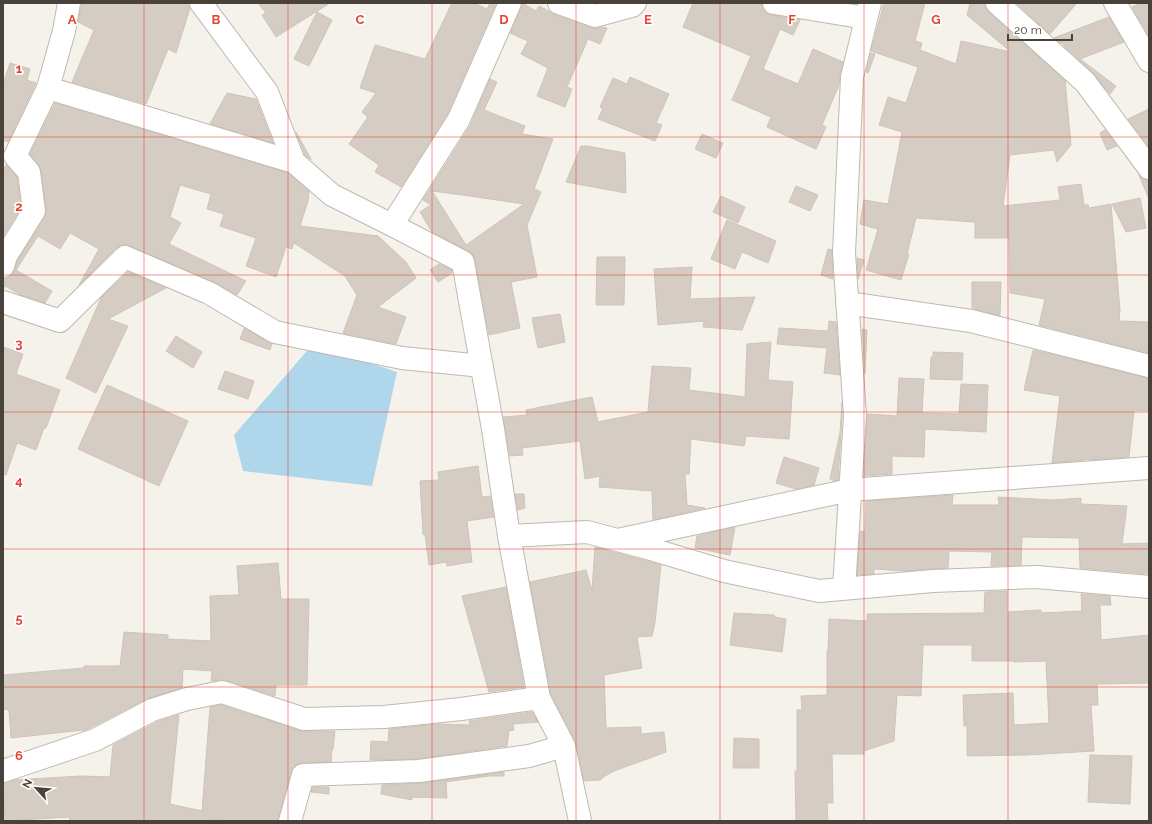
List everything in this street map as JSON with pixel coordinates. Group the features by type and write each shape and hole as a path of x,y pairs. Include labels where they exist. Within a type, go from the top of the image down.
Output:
{"street":[{"path":"3,266 6,256 34,211 29,172 15,156 48,88 64,31 70,3"},
{"path":"201,3 267,92 294,162"},
{"path":"392,225 459,119 510,3"},
{"path":"560,3 595,16 632,6 635,3"},
{"path":"774,3 868,11 852,77 844,253 855,416 844,589"},
{"path":"997,3 1085,82 1149,168"},
{"path":"1115,3 1149,61"},
{"path":"48,88 294,162 332,195 463,262 493,429 509,536 539,698 564,746 580,821"},
{"path":"3,302 60,322 125,257 209,293 275,332 402,358 482,366"},
{"path":"847,303 971,321 1149,366"},
{"path":"617,540 850,490 1149,468"},
{"path":"509,536 587,532 724,571 819,592 933,581 1037,577 1149,587"},
{"path":"3,771 95,740 152,710 187,699 222,692 304,719 384,717 461,709 539,698"},
{"path":"290,821 303,775 419,771 530,756 564,746"}],"water":[{"path":"313,344 397,372 372,486 243,471 234,435"}],"building":[{"path":"82,3 189,3 190,8 176,53 168,49 146,104 72,82 94,30 78,22"},
{"path":"258,3 330,3 276,37 262,15 266,13"},
{"path":"452,3 474,3 487,9 490,3 496,3 448,113 401,187 375,172 379,165 349,144 368,117 362,112 376,93 360,88 375,45 425,59"},
{"path":"522,3 536,11 539,6 555,15 591,28 607,28 600,44 588,39 567,87 572,89 565,107 537,96 548,68 521,54 528,41 510,33"},
{"path":"693,3 762,3 762,8 772,15 800,20 793,35 780,29 763,69 798,84 813,49 843,62 839,85 822,125 826,127 816,149 767,127 771,117 732,100 751,56 683,27"},
{"path":"884,3 925,3 915,41 922,43 920,50 956,64 961,41 1011,52 967,15 970,3 985,3 985,7 989,12 1065,80 1071,145 1057,162 1054,150 1010,155 1003,206 1060,200 1058,187 1081,184 1084,205 1088,205 1089,208 1111,204 1120,310 1119,321 1149,322 1149,353 1039,325 1045,299 1010,293 1009,238 975,238 975,222 916,218 907,254 909,254 901,280 866,270 878,229 860,224 864,200 888,204 902,132 879,125 888,97 906,103 918,67 871,51"},
{"path":"1016,3 1077,3 1050,34"},
{"path":"1141,3 1149,3 1149,36 1132,7"},
{"path":"317,12 332,20 309,66 294,59"},
{"path":"1109,17 1124,42 1080,59 1116,86 1110,94 1093,73 1064,46 1060,39 1061,44 1054,38"},
{"path":"871,53 875,54 868,73 866,72"},
{"path":"10,63 30,69 27,80 36,83 8,142 3,140 3,84"},
{"path":"630,77 669,94 656,123 662,125 655,141 598,119 603,108 600,107 613,78 627,84"},
{"path":"490,79 497,82 484,110 525,126 522,134 553,139 534,189 541,192 527,225 537,277 511,282 520,328 489,335 473,255 469,251 432,232 420,212 431,205 423,200 470,126","holes":["432,191 524,204 466,245"]},
{"path":"227,93 256,99 273,143 210,124"},
{"path":"55,103 288,173 309,191 308,201 300,226 378,236 406,262 416,278 378,307 406,317 396,344 343,333 357,295 345,276 294,243 292,249 286,247 276,277 246,266 256,238 220,226 224,214 207,209 211,194 180,185 170,217 181,223 169,244 246,281 237,295 214,282 130,246 123,245 116,248 79,285 99,249 70,233 60,249 38,236 16,270 52,291 45,303 21,295 5,286 3,289 3,278 12,275 17,261 45,217 46,209 41,170 30,154"},
{"path":"1149,109 1149,147 1128,119"},
{"path":"1105,130 1117,146 1107,150 1100,133"},
{"path":"296,132 311,159 311,160 305,155"},
{"path":"702,134 723,143 716,158 695,149"},
{"path":"581,146 625,153 626,193 566,182"},
{"path":"6,165 17,177 21,208 3,237 3,171"},
{"path":"1139,175 1144,179 1149,180 1149,199"},
{"path":"796,186 818,195 810,211 789,202"},
{"path":"721,196 745,207 738,223 713,212"},
{"path":"1140,198 1146,228 1126,232 1112,204"},
{"path":"727,220 776,241 768,263 742,252 735,269 711,259"},
{"path":"828,249 832,250 833,279 821,275"},
{"path":"597,257 625,257 624,305 596,305"},
{"path":"857,258 864,260 858,279"},
{"path":"439,264 452,270 452,273 438,282 430,270"},
{"path":"692,267 690,299 755,297 742,330 703,327 704,321 658,325 654,269"},
{"path":"128,272 166,288 108,319 128,326 96,393 66,378 101,298"},
{"path":"972,282 1001,282 1000,316 972,308"},
{"path":"560,314 565,342 538,348 532,318"},
{"path":"829,321 836,322 840,375 824,373 827,348 777,344 779,328 828,331"},
{"path":"244,328 272,344 270,350 240,339"},
{"path":"862,329 867,330 865,374"},
{"path":"176,336 202,352 193,368 166,351"},
{"path":"771,342 768,380 793,382 789,439 746,436 744,446 691,439 689,474 685,474 687,505 705,508 653,520 652,491 599,487 600,476 585,479 580,441 522,448 523,455 510,456 503,417 527,415 526,410 592,397 598,422 648,412 652,366 691,368 689,390 745,397 747,344"},
{"path":"3,347 23,354 16,374 60,390 36,450 17,443 6,475 3,474"},
{"path":"1033,350 1149,378 1149,411 1134,410 1129,457 1090,460 1085,459 1052,463 1060,396 1024,390"},
{"path":"933,352 963,353 962,380 930,379 931,357 933,357"},
{"path":"225,371 254,381 248,399 218,389"},
{"path":"899,378 924,379 922,413 959,414 961,384 988,385 986,432 925,429 924,457 892,456 892,474 864,476 867,414 897,416"},
{"path":"107,385 188,421 159,486 78,449"},
{"path":"842,402 838,480 835,481 830,479 840,433"},
{"path":"784,457 819,468 814,485 796,489 776,483"},
{"path":"478,466 482,497 490,496 494,517 467,521 472,562 447,566 446,562 429,565 425,534 423,535 420,481 439,480 438,472"},
{"path":"515,494 524,494 525,508 518,510"},
{"path":"953,495 952,505 999,505 998,497 1053,500 1081,498 1081,504 1127,506 1122,544 1149,543 1149,574 1080,568 1079,538 1022,537 1021,565 991,566 992,552 949,551 948,568 905,571 874,569 874,574 857,575 860,531 865,532 866,501"},
{"path":"735,527 730,555 695,548 697,536"},
{"path":"595,547 661,565 655,622 652,636 637,637 642,668 604,675 606,728 641,727 641,734 664,732 666,752 614,771 600,780 584,781 576,742 551,694 530,582 586,570 592,590"},
{"path":"278,563 281,599 309,599 307,685 276,685 275,696 226,680 211,681 212,671 183,669 182,688 146,699 83,731 11,738 9,710 3,709 3,675 84,668 84,666 120,666 124,632 168,635 168,639 211,641 210,596 239,595 237,566"},
{"path":"506,587 524,687 489,692 462,596"},
{"path":"1007,591 1007,612 1041,610 1041,613 1082,611 1081,594 1110,596 1111,605 1100,605 1101,640 1149,635 1149,683 1097,684 1098,705 1091,705 1094,751 1026,755 967,756 967,726 964,726 963,695 1013,693 1014,725 1049,723 1046,661 972,661 972,645 923,645 921,696 897,695 894,741 864,751 864,754 832,754 833,803 827,803 828,821 796,821 795,771 797,771 797,710 802,710 801,696 827,695 829,619 867,621 867,614 984,613 985,592"},
{"path":"734,613 774,615 774,617 786,619 782,652 730,645"},
{"path":"221,705 300,731 335,731 331,762 302,763 296,765 291,771 278,821 226,821 211,819 211,821 69,821 70,817 5,821 3,783 14,780 81,776 110,777 113,745 157,722 179,715 170,804 202,811 210,707"},
{"path":"532,712 538,722 513,724 514,730 509,731 507,746 418,759 370,760 371,741 388,742 389,729 439,724 470,725 469,721"},
{"path":"734,738 759,739 759,768 733,768"},
{"path":"1090,755 1132,756 1130,804 1088,802"},
{"path":"504,772 504,776 489,776 446,782 447,798 412,797 412,800 381,794 382,785 421,783"},
{"path":"313,787 329,787 329,794 311,792"}]}
